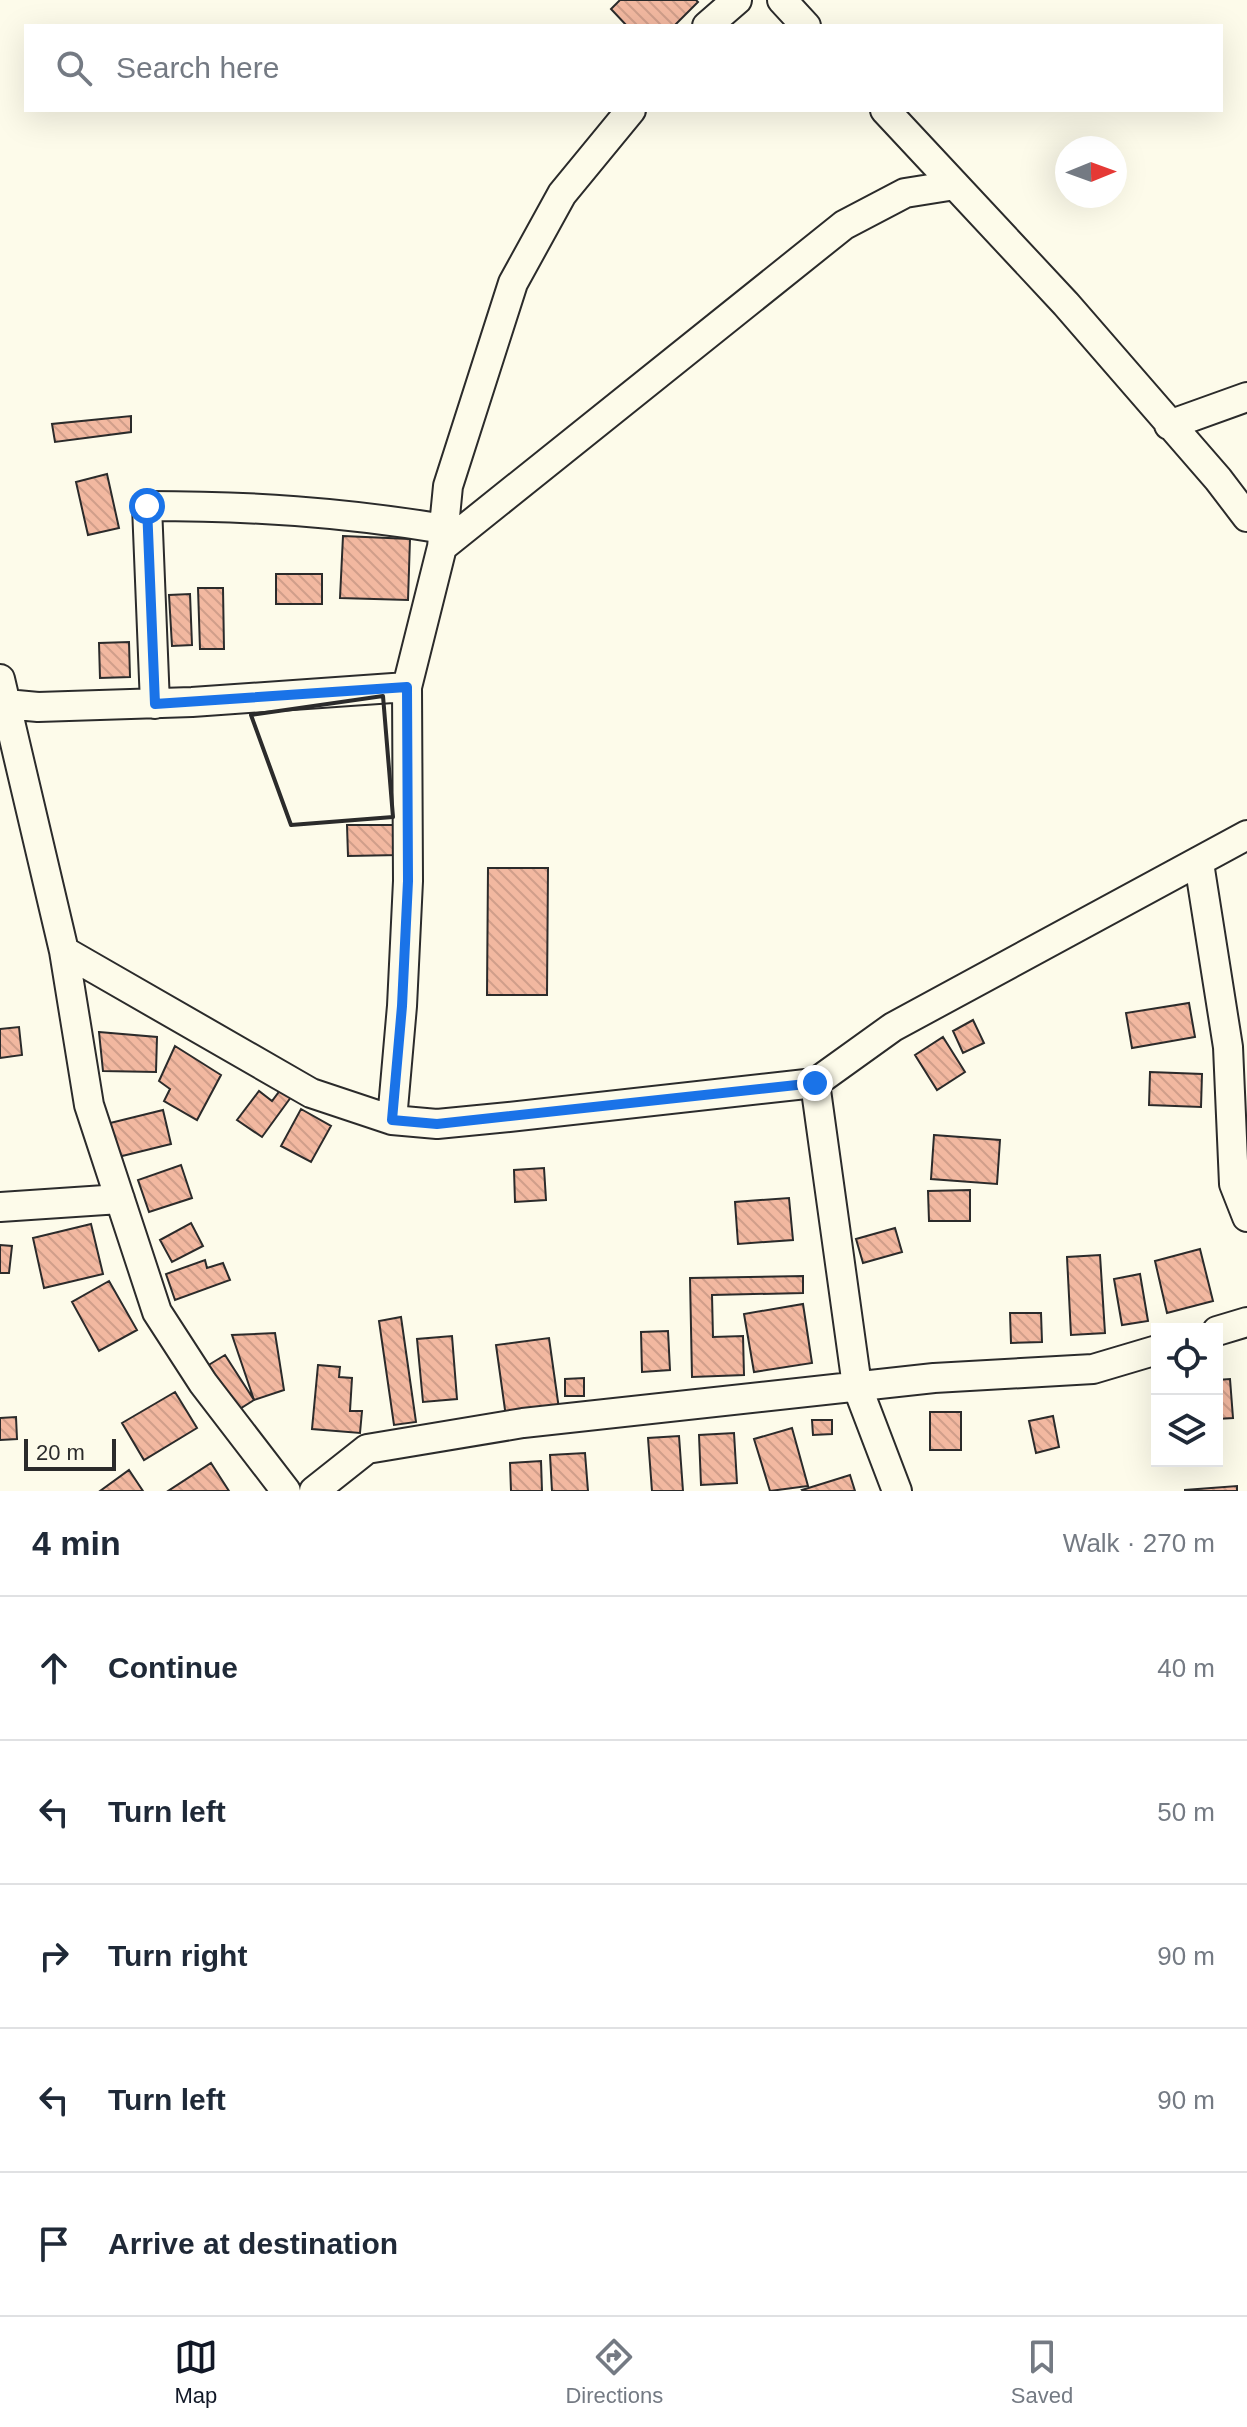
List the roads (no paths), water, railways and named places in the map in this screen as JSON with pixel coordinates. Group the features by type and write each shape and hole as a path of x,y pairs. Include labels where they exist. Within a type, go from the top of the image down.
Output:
{"street":[{"path":"709,24 737,0"},
{"path":"782,0 804,24"},
{"path":"392,1120 408,881 407,687 443,538 448,486 513,283 562,194 629,112"},
{"path":"887,112 1066,304 1218,479 1247,517"},
{"path":"443,538 844,225 905,193 955,185"},
{"path":"1169,425 1247,397"},
{"path":"155,704 147,506 250,506 353,513 443,538"},
{"path":"3,692 38,707 155,704 407,687"},
{"path":"3,692 64,951 89,1105 157,1312 203,1383 286,1491"},
{"path":"64,951 311,1093 392,1120 437,1124 815,1083 893,1027 1046,941 1247,835"},
{"path":"1199,863 1228,1047 1234,1184 1247,1217"},
{"path":"815,1083 857,1386 897,1491"},
{"path":"0,1207 120,1199"},
{"path":"1223,1329 1247,1322"},
{"path":"314,1491 367,1449 523,1423 934,1378 1093,1369 1151,1352"}]}
